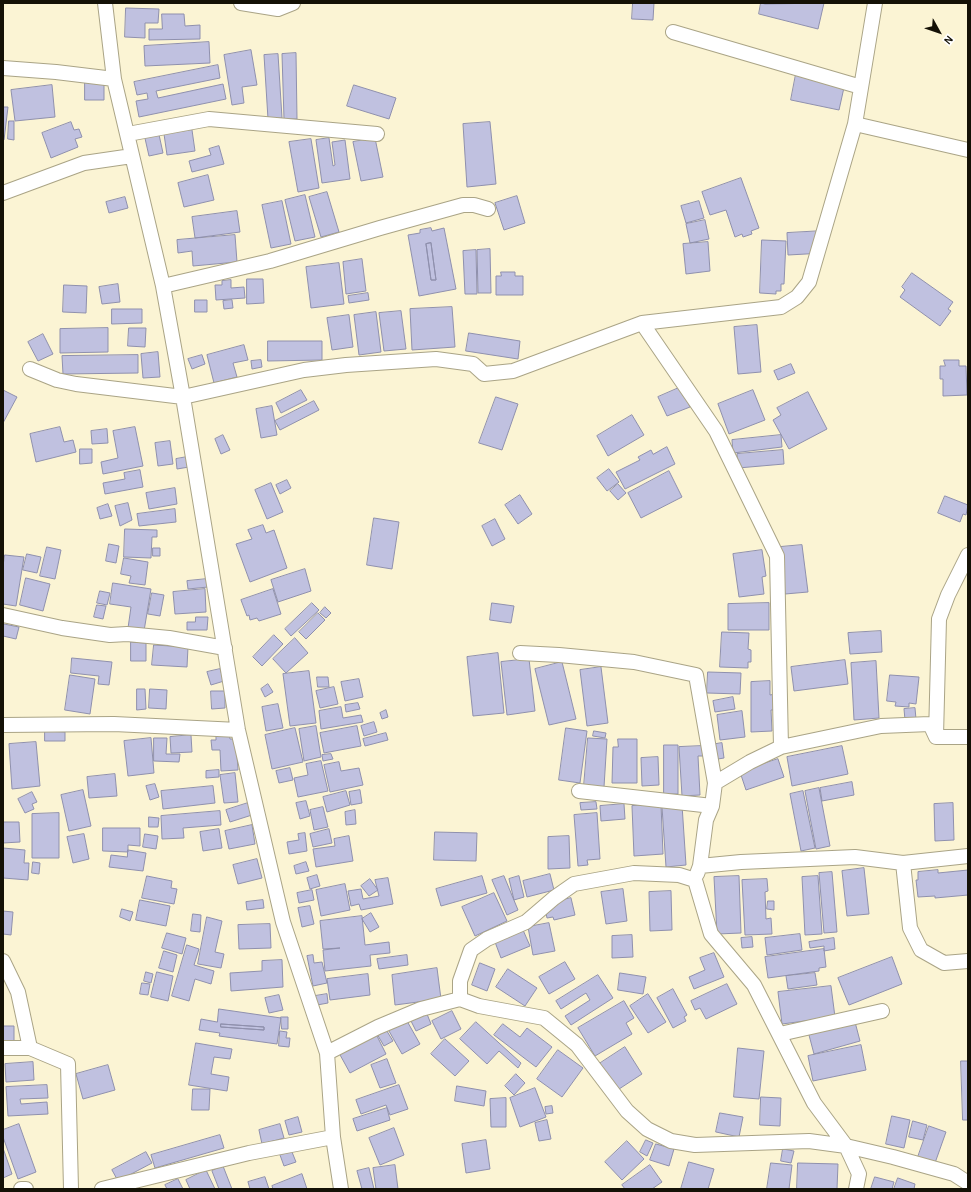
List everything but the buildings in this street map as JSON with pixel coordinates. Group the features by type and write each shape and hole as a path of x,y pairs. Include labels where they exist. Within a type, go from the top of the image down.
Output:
{"street":[{"path":"106,3 114,79 128,134 162,286 183,398 238,730 283,922 327,1053 333,1137 341,1189"},
{"path":"241,3 278,10 293,3"},
{"path":"30,369 57,380 76,384 183,398 304,370 346,365 436,359 473,364 484,374 513,371 642,323 780,307 797,297 809,282 855,124 875,3"},
{"path":"673,32 861,87"},
{"path":"3,68 56,72 114,79"},
{"path":"128,134 209,119 377,134"},
{"path":"855,124 968,150"},
{"path":"3,193 84,163 132,156"},
{"path":"162,286 270,261 463,205 474,205 488,210"},
{"path":"642,323 716,431 777,556 781,747"},
{"path":"936,737 939,619 948,595 968,555"},
{"path":"3,616 110,635 127,634 169,638 225,648"},
{"path":"520,653 566,655 634,662 696,675 715,783 712,806 706,820 700,866 695,880 711,934 754,985 814,1103 846,1146 859,1174 856,1189"},
{"path":"3,725 114,724 238,730"},
{"path":"715,783 750,762 781,747 881,726 930,724 936,737"},
{"path":"936,737 968,737"},
{"path":"579,791 712,806"},
{"path":"700,866 741,862 855,857 903,863 968,856"},
{"path":"903,863 910,928 921,950 944,963 968,961"},
{"path":"460,999 460,981 471,950 487,939 526,922 554,898 574,884 634,873 679,875 695,880"},
{"path":"3,961 18,992 30,1048"},
{"path":"327,1053 378,1027 421,1009 460,999 479,1006 544,1018 577,1045 627,1111 647,1129 671,1141 695,1145 810,1141 846,1146 954,1174 968,1183"},
{"path":"780,1034 882,1011"},
{"path":"3,1048 30,1048 68,1064 71,1189"},
{"path":"102,1189 249,1153 333,1137"}]}
